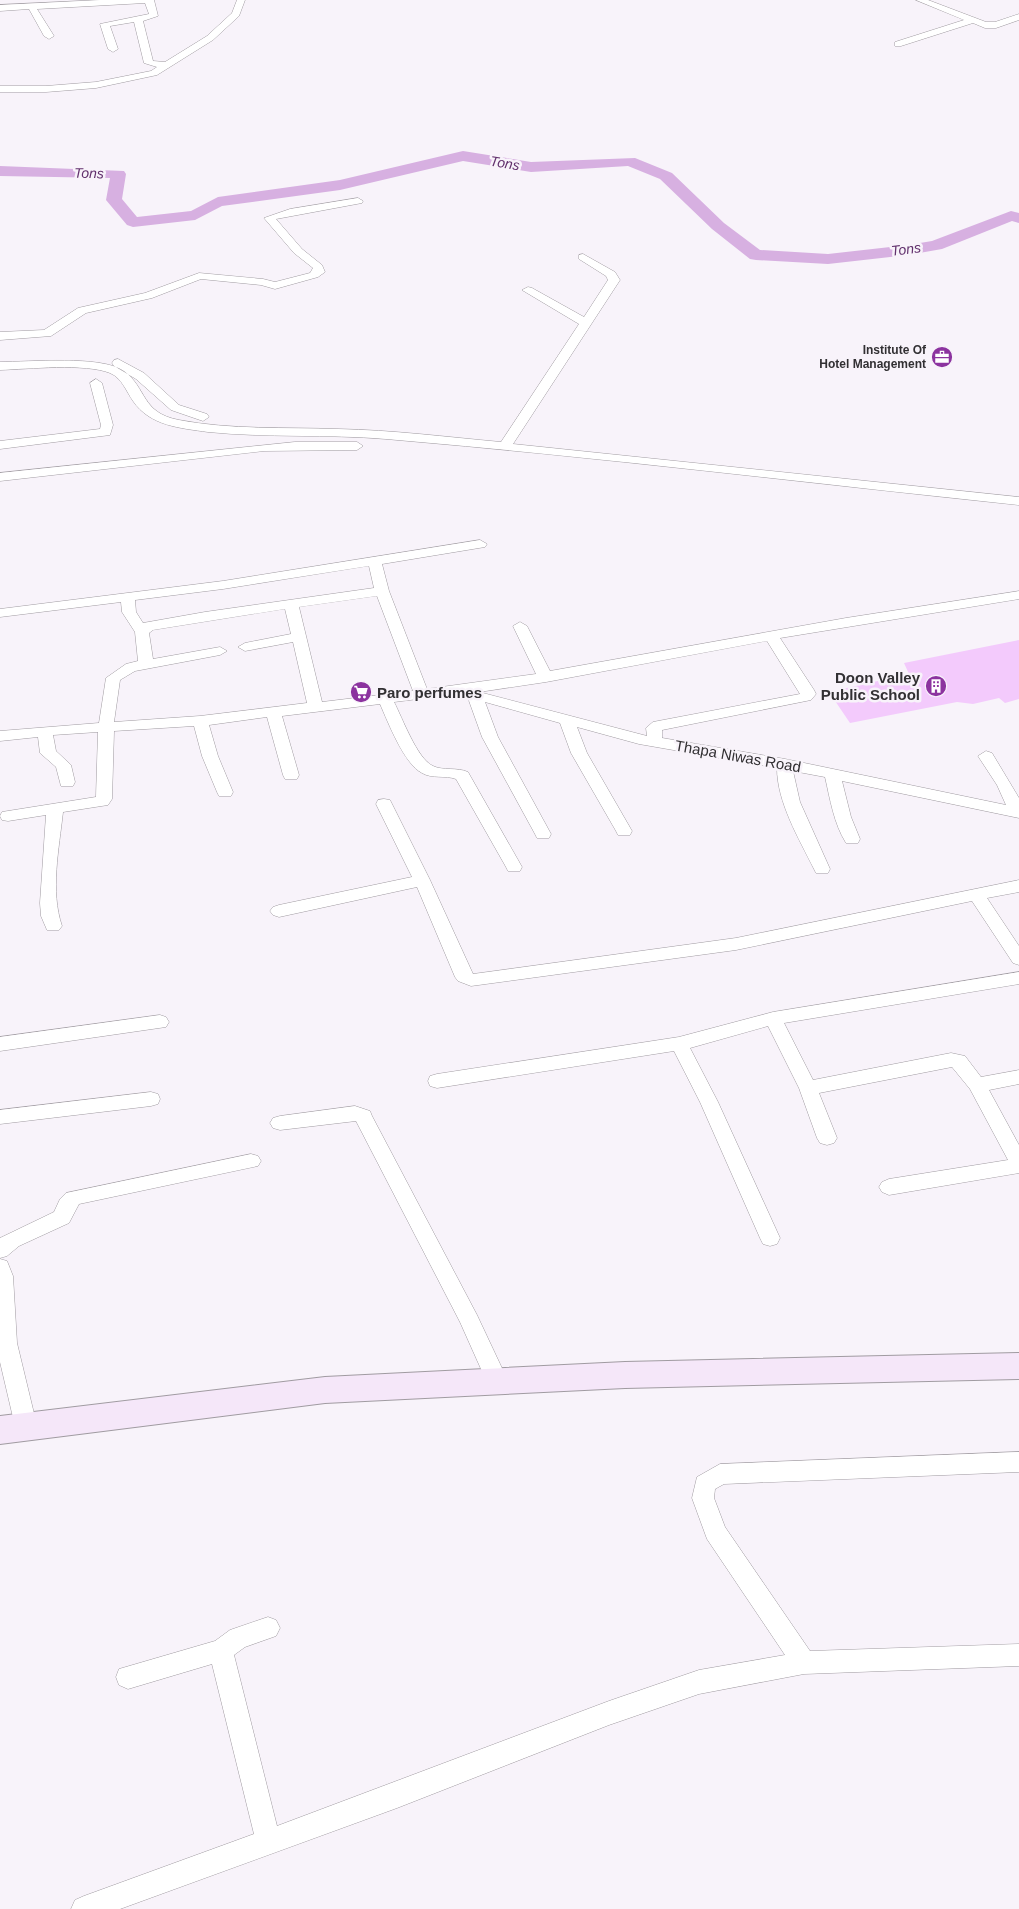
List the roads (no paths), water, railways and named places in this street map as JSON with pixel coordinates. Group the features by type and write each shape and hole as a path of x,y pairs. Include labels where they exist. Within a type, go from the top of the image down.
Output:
{"street":[{"path":"0,8 149,0 154,15 105,24 113,49"},
{"path":"0,89 46,89 96,85 148,75 168,65 217,32 236,14 241,0"},
{"path":"920,0 971,20 990,25 1019,17"},
{"path":"32,7 49,36"},
{"path":"138,18 149,62 168,65"},
{"path":"898,44 971,20"},
{"path":"0,336 47,333 82,310 148,296 199,276 208,275 263,282 275,286 314,274 319,272 318,267 298,251 269,218 302,209 358,201"},
{"path":"506,444 614,280 611,274 583,257"},
{"path":"528,290 587,323"},
{"path":"0,360 113,361 133,370 158,396 179,411 224,421 385,428 506,444 629,457 895,484 1019,494"},
{"path":"0,366 96,366 115,371 127,379 139,400 150,414 163,420 188,425 383,435 506,444"},
{"path":"0,445 105,432 107,425 96,383"},
{"path":"0,477 234,452 264,447 357,446"},
{"path":"895,484 1019,501"},
{"path":"0,613 232,583 480,544"},
{"path":"374,560 382,591 421,693"},
{"path":"142,632 148,626 174,620 382,591"},
{"path":"0,736 106,726 200,721 546,678 771,636 1019,595"},
{"path":"128,597 129,612 142,632 146,664"},
{"path":"291,604 315,706"},
{"path":"520,626 546,678"},
{"path":"655,742 654,728 658,725 806,697 808,694 806,690 771,636"},
{"path":"245,647 298,638"},
{"path":"8,816 97,803 104,799 106,726 114,678 124,670 146,664 220,652"},
{"name":"Thapa Niwas Road","path":"459,690 475,696 655,742 785,764 1018,812"},
{"path":"475,696 490,737 543,834"},
{"path":"384,697 421,766 437,773 455,773 462,776 514,867"},
{"path":"273,712 291,775"},
{"path":"567,720 580,754 624,831"},
{"path":"200,721 210,756 226,792"},
{"path":"45,731 48,753 52,759 64,765 67,782"},
{"path":"986,756 1005,785 1018,812"},
{"path":"785,764 784,772 788,790 822,869"},
{"path":"832,774 843,817 852,839"},
{"path":"384,804 422,880 464,977 472,980 736,944 1019,886"},
{"path":"53,926 50,921 48,901 55,810"},
{"path":"279,911 422,880"},
{"path":"976,895 1019,958"},
{"path":"436,1081 679,1044 773,1018 1019,978"},
{"path":"773,1018 808,1088 827,1138"},
{"path":"0,1044 160,1022"},
{"path":"679,1044 709,1102 770,1238"},
{"path":"808,1088 951,1060 958,1061 964,1066 977,1085 1019,1165 889,1187"},
{"path":"977,1085 1019,1077"},
{"path":"0,1117 150,1099"},
{"path":"280,1123 355,1113 363,1116 470,1321 497,1381"},
{"path":"0,1250 12,1240 62,1217 67,1204 73,1198 251,1161"},
{"path":"0,1267 3,1276 13,1428 325,1390 654,1374 1019,1366"},
{"path":"804,1664 715,1532 702,1498 705,1484 720,1474 1019,1462"},
{"path":"128,1677 221,1650 238,1638 268,1628"},
{"path":"221,1650 268,1841"},
{"path":"84,1909 609,1713 699,1682 804,1664 1019,1654"}],"waterway":[{"name":"Tons","path":"0,171 118,174 114,200 133,222 195,215 218,202 259,198 340,185 463,156 531,167 630,161 666,176 718,226 756,255 828,259 936,245 1011,216 1019,218"}],"place":[{"name":"Institute Of Hotel Management","path":"942,357"},
{"name":"Doon Valley Public School","path":"936,686"},
{"name":"Paro perfumes","path":"361,692"}]}
